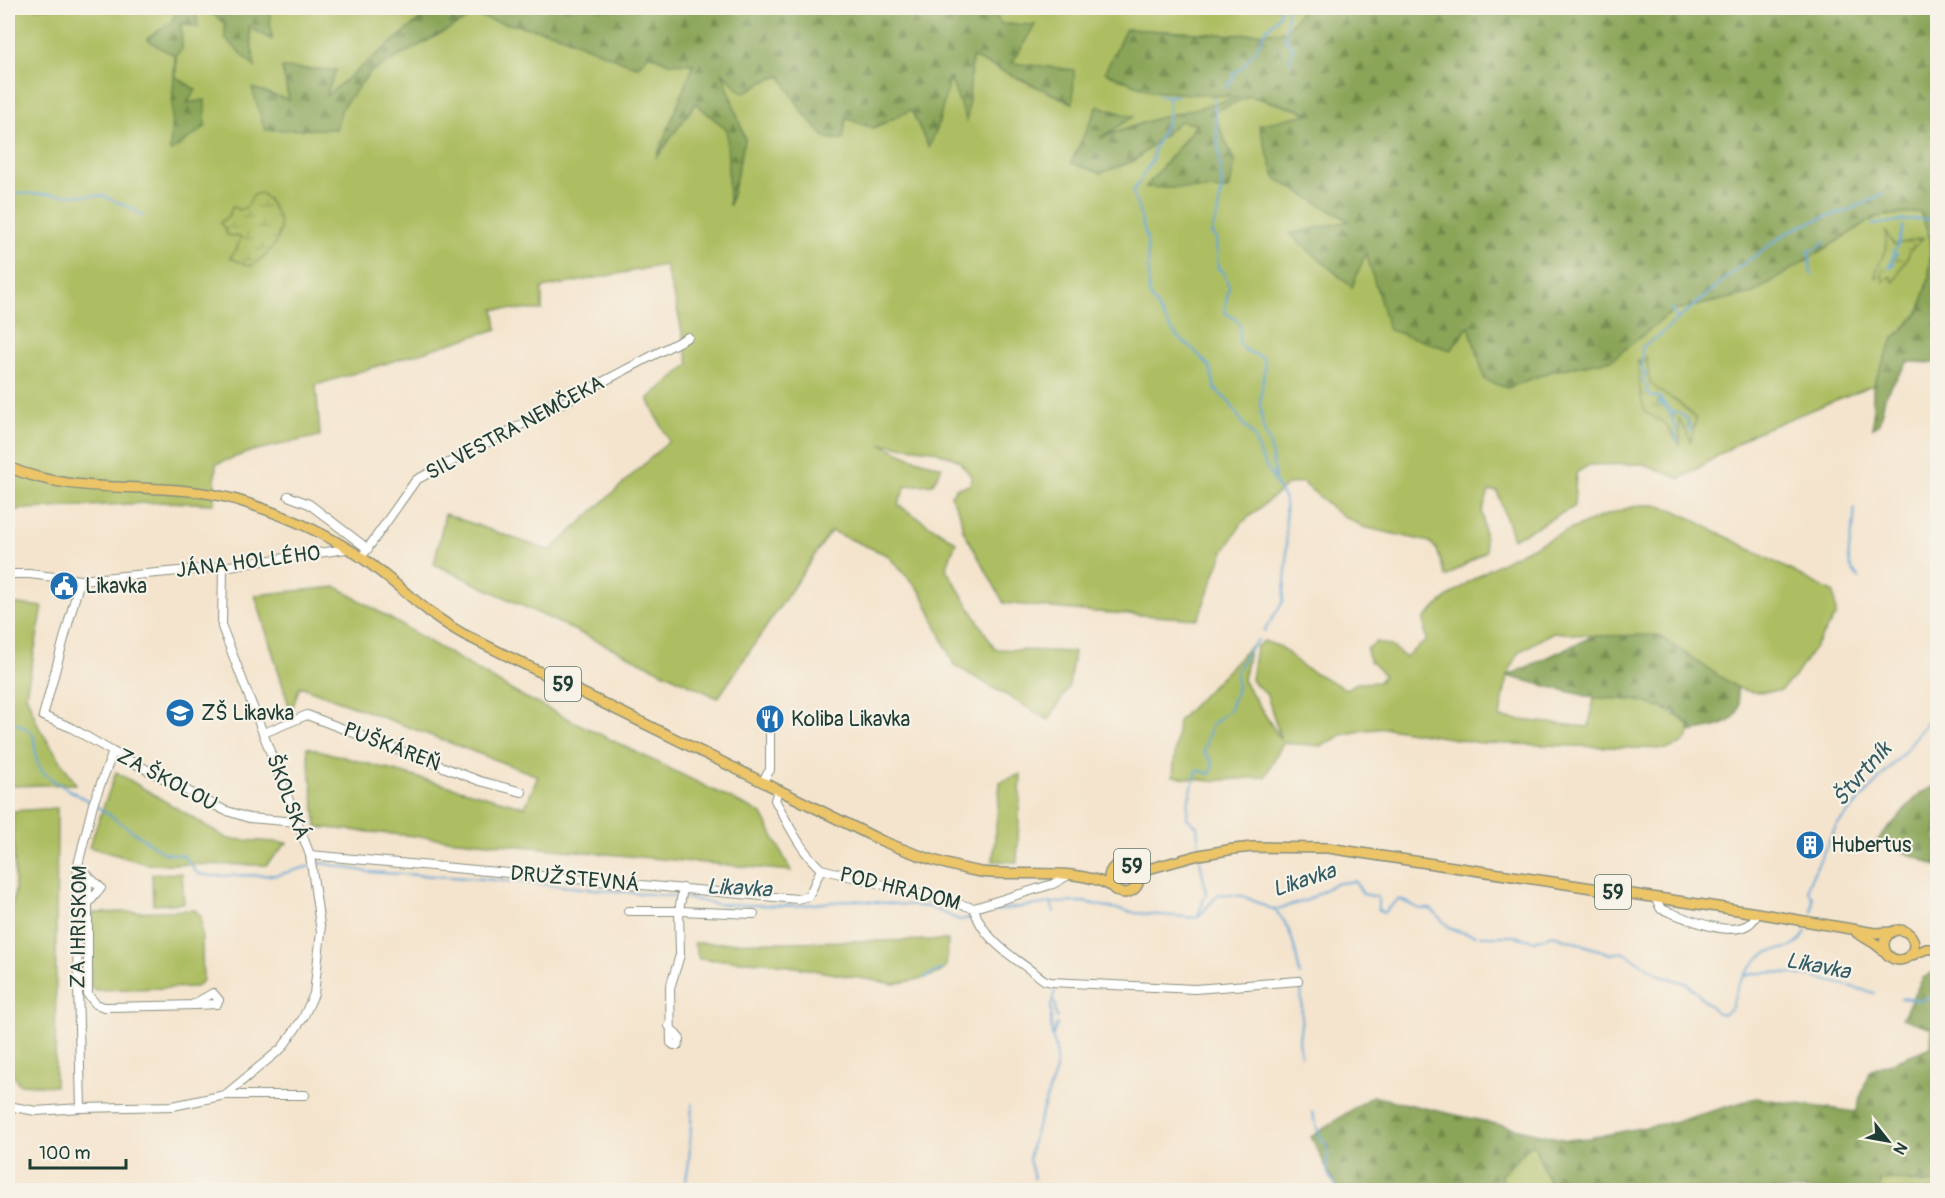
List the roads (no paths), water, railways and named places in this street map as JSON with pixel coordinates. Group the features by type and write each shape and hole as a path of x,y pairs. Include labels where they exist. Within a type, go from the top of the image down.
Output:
{"main road":[{"name":"59","path":"8,467 29,476 58,483 183,489 235,500 298,524 361,558 416,603 456,630 880,840 932,860 981,872 1067,876 1096,880 1105,882 1123,893 1131,891 1153,873 1186,859"},
{"name":"59","path":"1096,880 1100,880 1116,865 1125,863 1141,871 1199,855 1253,848 1328,848 1882,934 1899,930 1904,931 1919,944 1938,947"},
{"name":"59","path":"1136,870 1137,884"},
{"name":"59","path":"1111,871 1109,879 1112,887"},
{"name":"59","path":"1850,929 1874,942 1896,960 1906,959 1926,949 1938,947"},
{"path":"1884,951 1884,941 1891,932"},
{"path":"1910,956 1914,946 1912,938"}],"street":[{"name":"SILVESTRA NEMČEKA","path":"361,558 416,480 688,337"},
{"path":"288,496 309,504 368,549"},
{"name":"JÁNA HOLLÉHO","path":"8,574 80,580 223,567 346,549"},
{"name":"ŠKOLSKÁ","path":"223,567 222,627 310,855 321,932 314,994 303,1018 282,1048 225,1095"},
{"name":"ZA ŠKOLOU","path":"80,580 43,716 70,727 224,810 239,816 297,822"},
{"name":"PUŠKÁREŇ","path":"264,733 308,716 480,781 522,792"},
{"path":"762,782 770,770 770,732"},
{"name":"ZA IHRISKOM","path":"81,1108 76,904 78,865 93,804 113,752"},
{"name":"POD HRADOM","path":"778,790 775,800 808,858 821,869 975,913 1053,884 1067,876"},
{"name":"DRUŽSTEVNÁ","path":"310,855 796,898 809,896 821,869"},
{"path":"78,865 101,888 87,905"},
{"path":"88,875 88,995 96,1004 104,1007 192,1005"},
{"path":"669,1026 670,988 680,955 679,911 682,888"},
{"path":"1655,898 1661,909 1722,929 1737,930 1755,920 1757,914"},
{"path":"628,911 754,914"},
{"path":"975,913 991,938 1044,980 1051,982 1196,989 1298,981"},
{"path":"8,1106 36,1111 173,1106 225,1095 305,1095"}],"waterway":[{"path":"1227,89 1228,83 1233,80 1233,74 1243,66 1257,48 1264,32 1276,20 1282,8"},
{"path":"1288,8 1285,38 1293,47 1290,62"},
{"path":"1158,95 1168,96 1169,116 1154,149 1152,160 1133,192 1147,239 1149,294 1177,337 1192,348 1210,367 1215,389 1230,403 1254,436 1260,455 1285,500 1287,561 1283,602 1264,631"},
{"path":"1168,96 1177,96"},
{"path":"1214,98 1222,188 1217,217 1211,233 1216,239 1218,269 1223,271 1229,286 1224,312 1238,321 1239,343 1245,350 1263,358 1265,364 1260,403 1263,428 1270,444 1275,478"},
{"path":"8,193 104,196 129,207 142,216"},
{"path":"1677,320 1739,267 1788,232 1816,220 1847,211 1883,194"},
{"path":"1872,225 1904,220"},
{"path":"1904,221 1938,220"},
{"path":"1889,266 1893,266 1890,263 1894,263 1891,259 1897,254 1893,251 1897,248 1903,226"},
{"path":"1812,275 1808,251 1816,249 1825,242"},
{"path":"1671,308 1677,320 1642,347 1642,370 1646,373 1642,381 1647,385 1647,392 1652,397 1660,397 1659,403 1663,401 1662,406 1666,404 1666,409 1670,408 1669,413 1678,412 1687,419 1691,429 1689,431"},
{"path":"628,365 654,350"},
{"path":"543,407 601,378"},
{"path":"1673,414 1671,416 1676,427 1675,434 1678,441"},
{"path":"1854,508 1849,554 1853,571 1860,579"},
{"path":"1199,849 1197,826 1187,818 1193,782 1197,770 1210,774 1213,763 1204,752 1211,726 1230,709 1237,688 1236,672 1248,651 1258,640"},
{"name":"Štvrtník","path":"1812,912 1813,897 1808,892 1808,885 1836,826 1905,751 1930,718 1938,692"},
{"name":"Likavka","path":"8,721 30,731 34,737 36,758 45,774 90,802"},
{"name":"Likavka","path":"95,805 164,853 183,855 198,874 213,876 277,875 322,863 368,872 483,879 681,897 715,904 795,906 853,900 930,907 959,920 992,911 1051,903 1084,902 1136,913 1197,918 1219,894 1243,896 1274,910 1308,900 1334,884 1355,881 1363,894 1378,897 1378,909 1383,913 1399,899 1420,909 1431,909 1451,929 1476,936"},
{"path":"1198,915 1206,893 1200,860"},
{"path":"1051,903 1054,912"},
{"path":"1274,910 1289,931 1300,975"},
{"name":"Štvrtník","path":"1744,976 1762,956 1771,951 1792,946 1802,939 1806,931"},
{"name":"Likavka","path":"1480,936 1514,936 1535,941 1553,935 1611,954 1623,952 1660,975 1688,984 1716,1012 1723,1014 1731,1009 1738,985 1744,976 1760,973 1793,974 1875,993"},
{"path":"924,978 942,969"},
{"path":"1301,983 1302,1017 1299,1039 1301,1055"},
{"path":"1034,1178 1029,1159 1033,1139 1056,1070 1056,1048 1052,1037 1051,1019 1055,990"},
{"name":"Likavka","path":"1901,998 1917,1000 1938,996"},
{"path":"1053,1001 1056,1005 1057,1018"},
{"path":"1053,1035 1057,1024"},
{"path":"684,1190 689,1162 692,1104"},
{"path":"1312,1112 1318,1131 1327,1147 1327,1158"},
{"path":"1327,1159 1328,1173 1339,1190"}],"place":[{"name":"Likavka","path":"64,586"},
{"name":"ZŠ Likavka","path":"180,713"},
{"name":"Koliba Likavka","path":"770,719"},
{"name":"Hubertus","path":"1810,845"}]}
